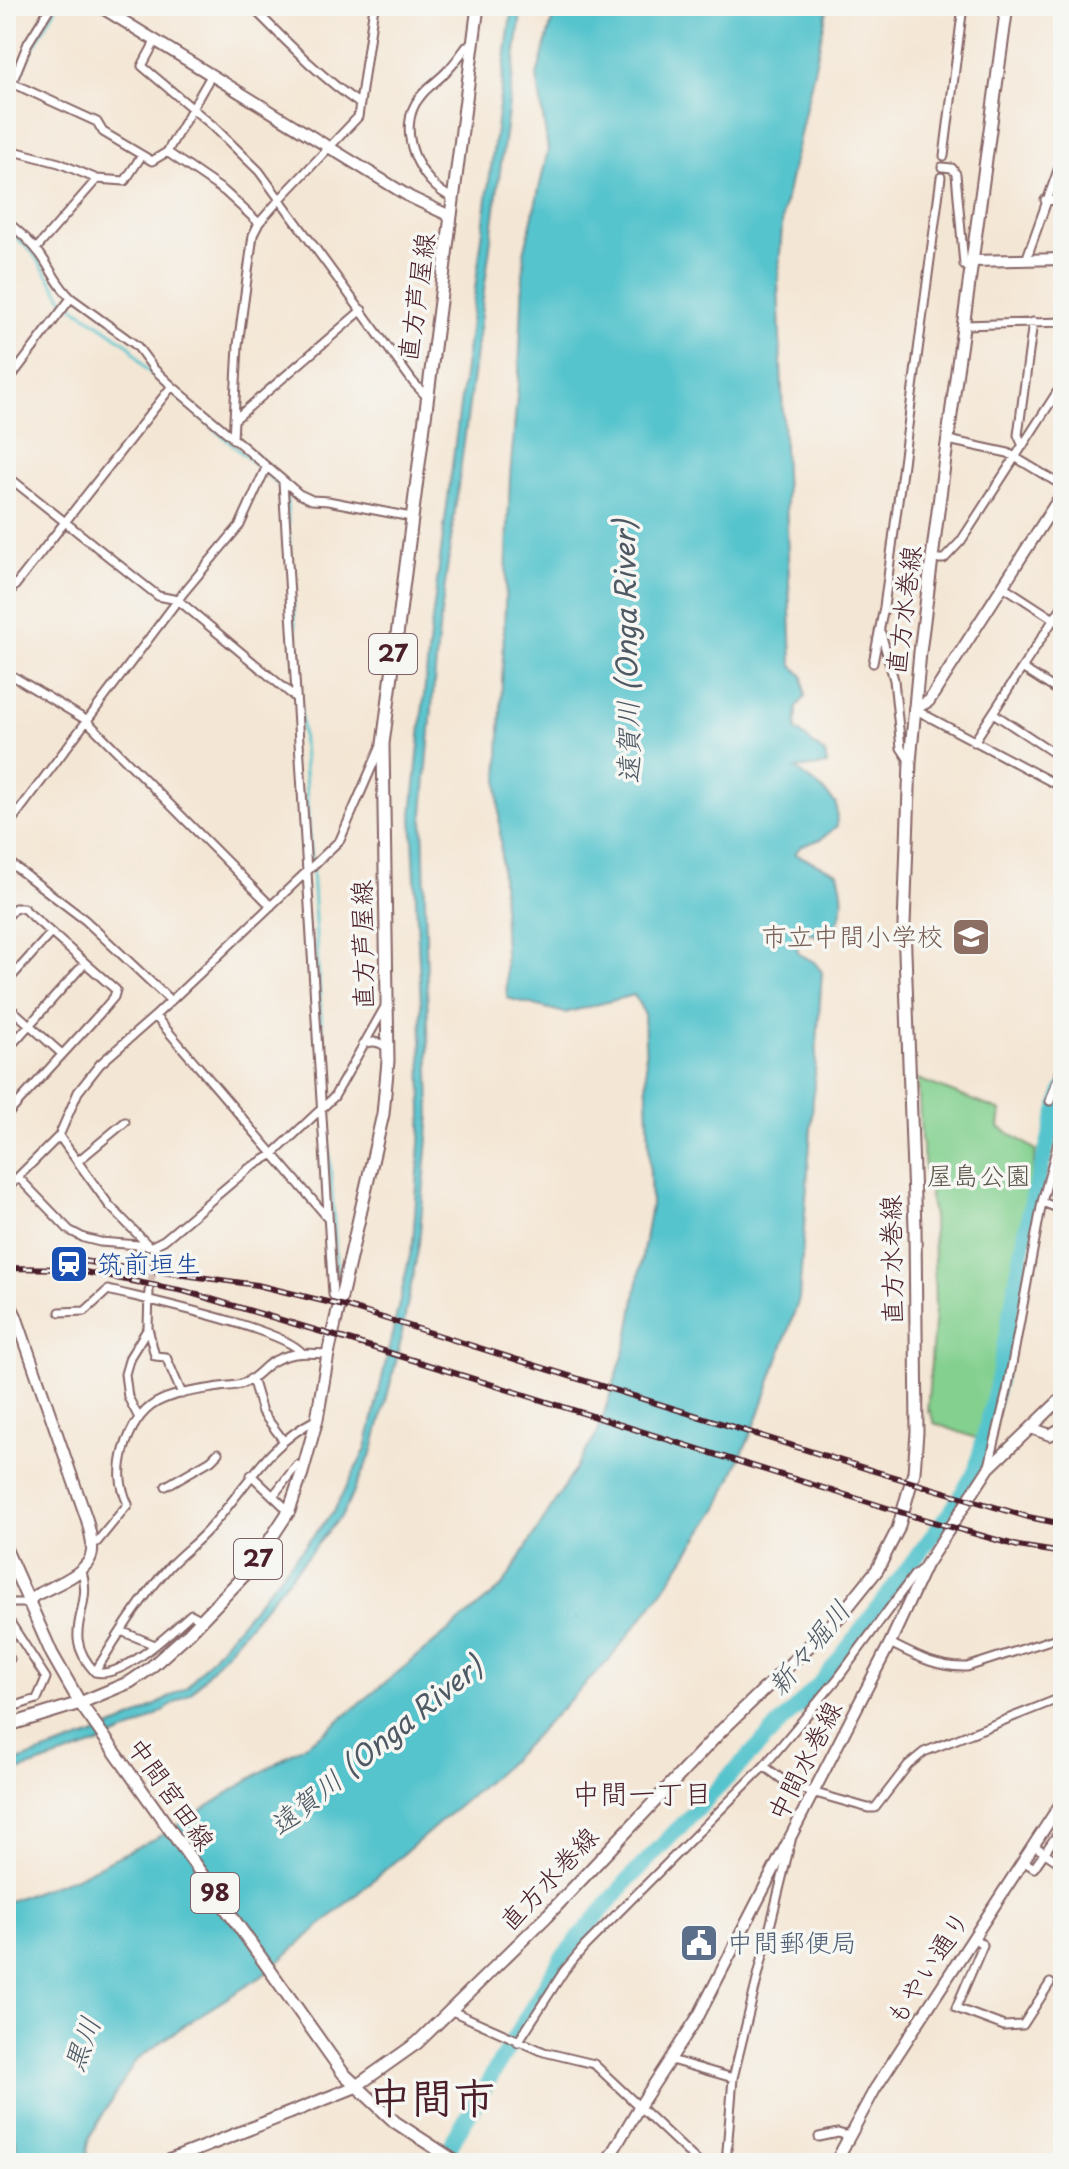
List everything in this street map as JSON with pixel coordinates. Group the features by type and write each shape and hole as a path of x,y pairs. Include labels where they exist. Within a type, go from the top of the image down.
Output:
{"main road":[{"name":"直方芦屋線","path":"6,1726 83,1708 149,1669 202,1620 253,1566 289,1511 317,1419 328,1354 383,1114 387,1048 383,744 478,6"},
{"name":"直方水巻線","path":"163,2163 355,2087 417,2043 546,1917 720,1732 841,1615 877,1570 898,1529 914,1472 917,1432 915,1227 904,925 910,762 948,440 1007,6"},
{"name":"中間宮田線","path":"6,1550 52,1654 83,1708 343,2073 395,2122 458,2163"}],"street":[{"path":"6,98 28,43 51,6"},
{"path":"99,6 410,197 450,216"},
{"path":"251,6 308,64 360,104"},
{"path":"233,439 238,345 253,235 259,223 280,199 358,117 374,6"},
{"path":"944,156 963,6"},
{"path":"156,40 142,66 259,171 426,396"},
{"path":"453,198 435,186 419,164 408,123 418,98 448,70 467,46 473,47"},
{"path":"12,83 97,122 103,132 152,161 167,152 212,74"},
{"path":"1060,86 1063,75"},
{"path":"6,149 59,163 97,179 125,181 142,155"},
{"path":"167,152 224,191 259,223"},
{"path":"1026,260 1063,156"},
{"path":"942,167 952,168 956,174 964,265 1063,259"},
{"path":"873,663 941,177"},
{"path":"36,249 97,179"},
{"path":"1045,200 1063,201"},
{"path":"6,221 36,249 71,298 137,346 172,386 283,482 312,500 411,517"},
{"path":"6,384 71,298"},
{"path":"234,420 362,310"},
{"path":"1023,446 1018,435 1033,322"},
{"path":"964,325 1063,322"},
{"path":"933,559 944,559 953,552 1063,383"},
{"path":"6,597 172,386"},
{"path":"914,709 929,701 1063,489 1016,457 948,440"},
{"path":"6,828 178,600 240,525 266,468"},
{"path":"6,475 158,596 178,600 296,698"},
{"path":"283,482 333,1295 340,1302"},
{"path":"1003,586 1063,625"},
{"path":"974,742 1063,605"},
{"path":"880,629 894,680 901,748 910,762"},
{"path":"1022,668 1063,694"},
{"path":"6,672 86,720 271,906"},
{"path":"914,709 1063,788"},
{"path":"993,713 1063,759"},
{"path":"6,1189 59,1136 67,1113 88,1076 306,873 344,833 383,744"},
{"path":"6,860 85,920 171,1001"},
{"path":"6,918 15,908 23,908 116,990 114,997 6,1116"},
{"path":"6,983 51,933"},
{"path":"6,1051 85,963"},
{"path":"6,1004 62,1054"},
{"path":"18,1177 69,1230 84,1238 150,1246 164,1240 248,1169 272,1155 322,1110 334,1097 386,1005"},
{"path":"155,1016 328,1218"},
{"path":"363,1044 381,1043 387,1048"},
{"path":"1050,1101 1063,1063"},
{"path":"78,1161 125,1122"},
{"path":"989,1468 1042,1202 1063,1124"},
{"path":"59,1136 109,1205 157,1251 155,1263"},
{"path":"1042,1202 1063,1210"},
{"path":"60,1312 85,1311 108,1290 148,1296 281,1338 297,1345 302,1353"},
{"path":"6,1296 16,1316 87,1520 92,1543 91,1559 81,1569 34,1596 28,1603 6,1603"},
{"path":"148,1296 148,1328 155,1356 166,1357 182,1394"},
{"path":"6,1325 16,1316"},
{"path":"138,1416 128,1397 125,1374 130,1357 148,1328"},
{"path":"92,1543 97,1542 128,1504 123,1495 120,1466 130,1428 138,1416 162,1400 246,1383 282,1357 293,1353 328,1354"},
{"path":"250,1379 262,1412 283,1440"},
{"name":"中間水巻線","path":"606,2163 699,2015 890,1643 926,1565 989,1468 1063,1397"},
{"path":"95,1672 121,1631 171,1566 207,1532 283,1440 294,1430 317,1419"},
{"path":"1031,1428 1050,1435 1063,1427"},
{"path":"166,1486 218,1453"},
{"path":"273,1496 297,1465"},
{"path":"251,1475 289,1511"},
{"path":"518,2042 564,1971 584,1947 764,1766 838,1678 914,1575 926,1565"},
{"path":"81,1569 87,1588 76,1637 95,1672"},
{"path":"95,1672 112,1672 143,1655 191,1614 202,1620"},
{"path":"6,1616 46,1678 37,1699 6,1709"},
{"path":"121,1631 155,1645"},
{"path":"890,1643 928,1662 967,1667 1063,1636"},
{"path":"764,1766 791,1786 875,1808 908,1765 924,1752 1063,1697"},
{"name":"もやい通り","path":"835,2163 875,2089 1063,1800"},
{"path":"1023,1861 1034,1868 1063,1826"},
{"path":"726,2163 733,2078 793,1832"},
{"path":"1033,1845 1063,1865"},
{"path":"973,1937 983,1945 956,2008 1004,2026 1023,2025 1050,1983"},
{"path":"452,2011 544,2052 594,2064 699,2163"},
{"path":"671,2060 733,2078"},
{"path":"819,2137 838,2133 848,2136"}],"green space":[{"name":"屋島公園","path":"918,1079 1001,1111 999,1127 1036,1150 1014,1289 978,1439 934,1423 930,1411 927,1412 935,1311 933,1218 921,1140"}],"water":[{"path":"512,6 522,6 438,637 423,813 430,1114 419,1244 397,1358 373,1450 343,1514 192,1692 140,1726 96,1745 6,1775 6,1765 91,1736 135,1717 187,1687 334,1511 366,1449 413,1242 422,1116 421,1004 412,815 430,636"},
{"path":"556,6 828,6 783,212 778,282 792,665 803,676 805,697 797,707 796,730 825,754 827,765 796,769 836,804 837,826 821,839 800,847 795,854 838,873 843,900 837,923 828,940 795,927 798,953 814,962 822,972 799,1299 757,1420 719,1506 660,1595 608,1661 505,1766 261,1977 192,2020 135,2061 90,2136 87,2151 91,2163 6,2163 17,2146 15,2139 6,2133 6,1902 76,1877 164,1834 325,1732 502,1587 598,1432 628,1340 651,1205 644,1013 634,995 565,1013 507,998 498,785 510,477 519,373 524,254 548,150 537,76"}],"waterway":[{"path":"6,110 32,49 57,6"},
{"path":"364,104 379,6"},
{"path":"6,228 32,252 64,300 130,346 144,367 281,487"},
{"path":"286,492 311,863"},
{"path":"312,871 338,1290"},
{"name":"新々堀川","path":"443,2163 454,2139 561,1959 627,1881 825,1678 954,1507 976,1470 998,1380 1031,1205 1063,1090"}],"tunnel":[{"path":"149,1291 155,1263"}],"railway":[{"path":"82,1261 257,1285 348,1307 874,1471 1028,1517 1063,1524"},
{"path":"6,1268 69,1269 184,1291 913,1516 1018,1546 1063,1553"}],"place":[{"name":"市立中間小学校","path":"971,937"},
{"name":"筑前垣生","path":"69,1264"},
{"name":"中間郵便局","path":"699,1943"}],"district":[{"name":"中間一丁目","path":"642,1794"},
{"name":"中間市","path":"432,2098"}],"water label":[{"name":"遠賀川 (Onga River)","path":"627,652"},
{"name":"遠賀川 (Onga River)","path":"376,1746"},
{"name":"黒川","path":"82,2044"}]}
